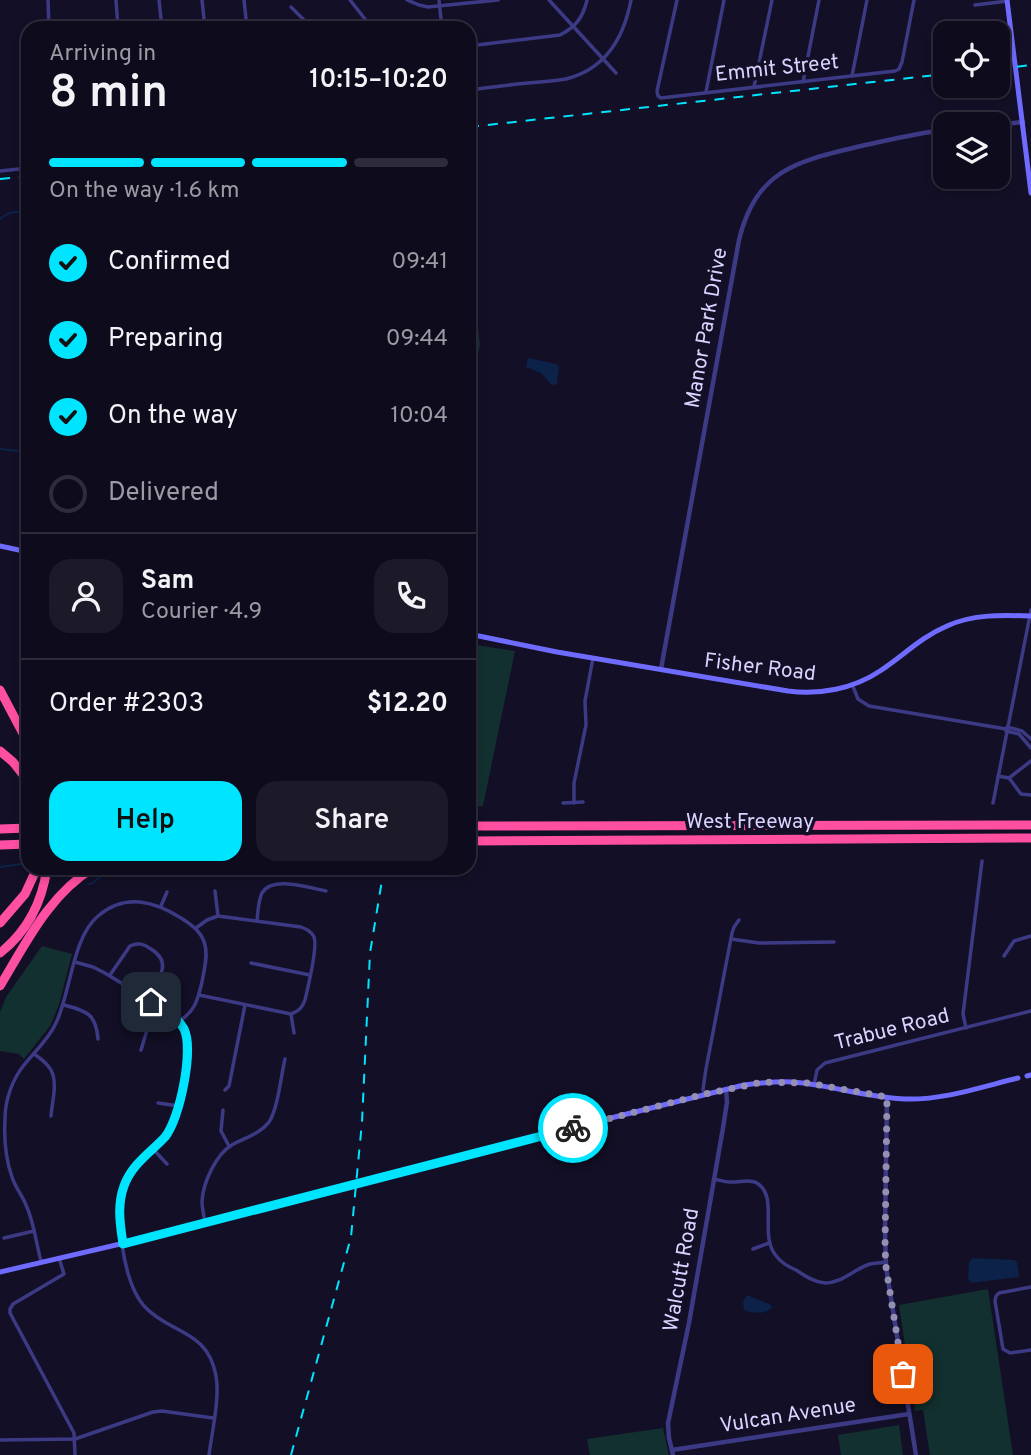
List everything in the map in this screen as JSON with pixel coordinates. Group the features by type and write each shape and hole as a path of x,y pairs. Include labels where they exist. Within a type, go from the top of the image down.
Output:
{"highway":[{"path":"0,689 21,723"},
{"path":"0,689 21,730"},
{"path":"0,751 21,772"},
{"path":"937,824 964,819 1031,818"},
{"path":"0,823 21,825"},
{"name":"West Freeway","path":"476,826 1031,825"},
{"path":"0,829 21,827"},
{"path":"476,841 637,840 669,843 1031,840"},
{"path":"0,843 21,842"},
{"path":"0,923 25,894 34,875"},
{"path":"0,953 14,941 30,920 41,895 45,875"},
{"path":"0,986 55,900 84,875"}],"main road":[{"path":"1007,1 1031,192"},
{"path":"0,547 21,551"},
{"name":"Fisher Road","path":"476,635 593,659 795,692 828,691 880,671 925,637 951,624 980,617 1031,614"},
{"path":"0,1272 123,1244 726,1089 772,1082 814,1085 887,1097 936,1097 1018,1078"}],"street":[{"path":"48,0 49,21"},
{"path":"116,0 118,21"},
{"path":"159,0 161,21"},
{"path":"202,0 204,21"},
{"path":"244,0 246,21"},
{"path":"350,0 366,21"},
{"path":"408,0 424,7 498,0"},
{"path":"439,0 441,21"},
{"path":"549,0 616,73"},
{"path":"476,45 556,37 581,19 587,0"},
{"path":"476,89 569,78 584,72 603,58 622,34 631,0"},
{"name":"Emmit Street","path":"677,0 657,92 658,96 664,98 891,73 899,69 902,62 914,0"},
{"path":"706,93 724,0"},
{"path":"754,88 772,0"},
{"path":"803,82 819,0"},
{"path":"852,76 867,0"},
{"path":"975,5 1007,1"},
{"path":"291,7 305,21"},
{"path":"1010,124 1023,122"},
{"name":"Manor Park Drive","path":"661,669 739,240 746,215 772,180 800,162 933,132"},
{"path":"0,171 21,169"},
{"path":"993,803 1031,614"},
{"path":"574,803 574,783 586,725 585,701 593,659"},
{"path":"852,684 858,699 869,706 1022,731 1031,739"},
{"path":"1006,729 1019,734 1031,748"},
{"path":"1009,778 1031,761"},
{"path":"998,776 1009,778 1021,794 1031,795"},
{"path":"563,803 583,803"},
{"path":"965,1028 963,1014 982,862"},
{"path":"257,921 261,894 272,884 282,883 326,891"},
{"path":"215,891 218,916"},
{"path":"161,906 167,892"},
{"path":"41,1261 26,1205 8,1164 5,1119 9,1091 23,1066 55,1026 86,931 104,912 127,902 145,902 161,906 196,928 206,950 205,964 199,995 192,1011 179,1021"},
{"path":"196,928 218,916 300,927 313,935 315,943 302,1006 291,1014 199,995"},
{"path":"705,1094 706,1069 731,939 739,920"},
{"path":"1004,956 1014,941 1031,936"},
{"path":"731,939 759,943 834,943"},
{"path":"110,975 130,946 140,944 159,954 164,966 145,998"},
{"path":"75,962 110,975 159,1007 179,1021 188,1038 189,1048 175,1120 165,1136 135,1165 123,1188 119,1211 132,1284 143,1304 157,1317 194,1338 211,1359 217,1379 209,1455"},
{"path":"251,963 310,975"},
{"path":"64,1005 84,1011 93,1018 97,1039"},
{"path":"225,1090 229,1086 246,1005"},
{"path":"141,1050 150,1020 159,1007"},
{"name":"Trabue Road","path":"814,1085 817,1070 825,1063 1031,1011"},
{"path":"291,1014 294,1033"},
{"path":"34,1054 48,1066 53,1077 51,1116"},
{"path":"205,1223 202,1202 217,1158 229,1146 268,1123 285,1059"},
{"path":"1018,1078 1029,1076"},
{"name":"Walcutt Road","path":"672,1453 668,1423 689,1323 727,1102 726,1089"},
{"path":"887,1097 884,1230 886,1262 916,1455"},
{"path":"158,1103 179,1106"},
{"path":"223,1110 221,1131 229,1146"},
{"path":"152,1148 167,1164"},
{"path":"714,1179 752,1181 764,1191 768,1200 769,1243 777,1258 812,1280 834,1282 868,1265 886,1262"},
{"path":"4,1238 34,1231"},
{"path":"753,1249 769,1243"},
{"path":"59,1258 64,1275 13,1304 10,1313 74,1433 75,1455"},
{"path":"1031,1287 999,1293 995,1301 1003,1349 1010,1353 1031,1349"},
{"path":"0,1440 75,1439 162,1411 214,1418"},
{"name":"Vulcan Avenue","path":"672,1453 909,1414"}],"green space":[{"path":"476,310 480,345 476,358"},
{"path":"476,645 515,651 483,806 476,806"},
{"path":"42,946 72,954 59,1005 50,1026 24,1059 19,1054 0,1051 0,1012 6,997"},
{"path":"988,1289 1013,1455 930,1455 923,1410 915,1411 899,1305"},
{"path":"899,1425 903,1455 841,1455 838,1435"},
{"path":"663,1428 669,1455 590,1455 587,1439"}],"water":[{"path":"528,358 559,366 557,384 552,385 541,373 526,367"},
{"path":"972,1258 1014,1260 1017,1262 1019,1275 971,1283 968,1278 969,1262"},
{"path":"747,1295 771,1305 772,1308 759,1313 744,1310 743,1302"}],"waterway":[{"path":"0,219 13,212 21,212"},
{"path":"0,449 18,451"},
{"path":"0,867 21,864"},
{"path":"88,884 102,875"}],"railway":[{"path":"1010,68 1031,65"},
{"path":"476,126 933,75"},
{"path":"0,179 21,177"},
{"path":"291,1455 351,1237 362,1122 370,953 383,875"}],"way so far":[{"path":"573,1128 763,1082 808,1083 887,1097 886,1267 903,1374"}],"route":[{"path":"151,1002 179,1021 188,1038 188,1057 175,1120 165,1136 135,1165 123,1188 119,1211 123,1244 573,1128"}]}
